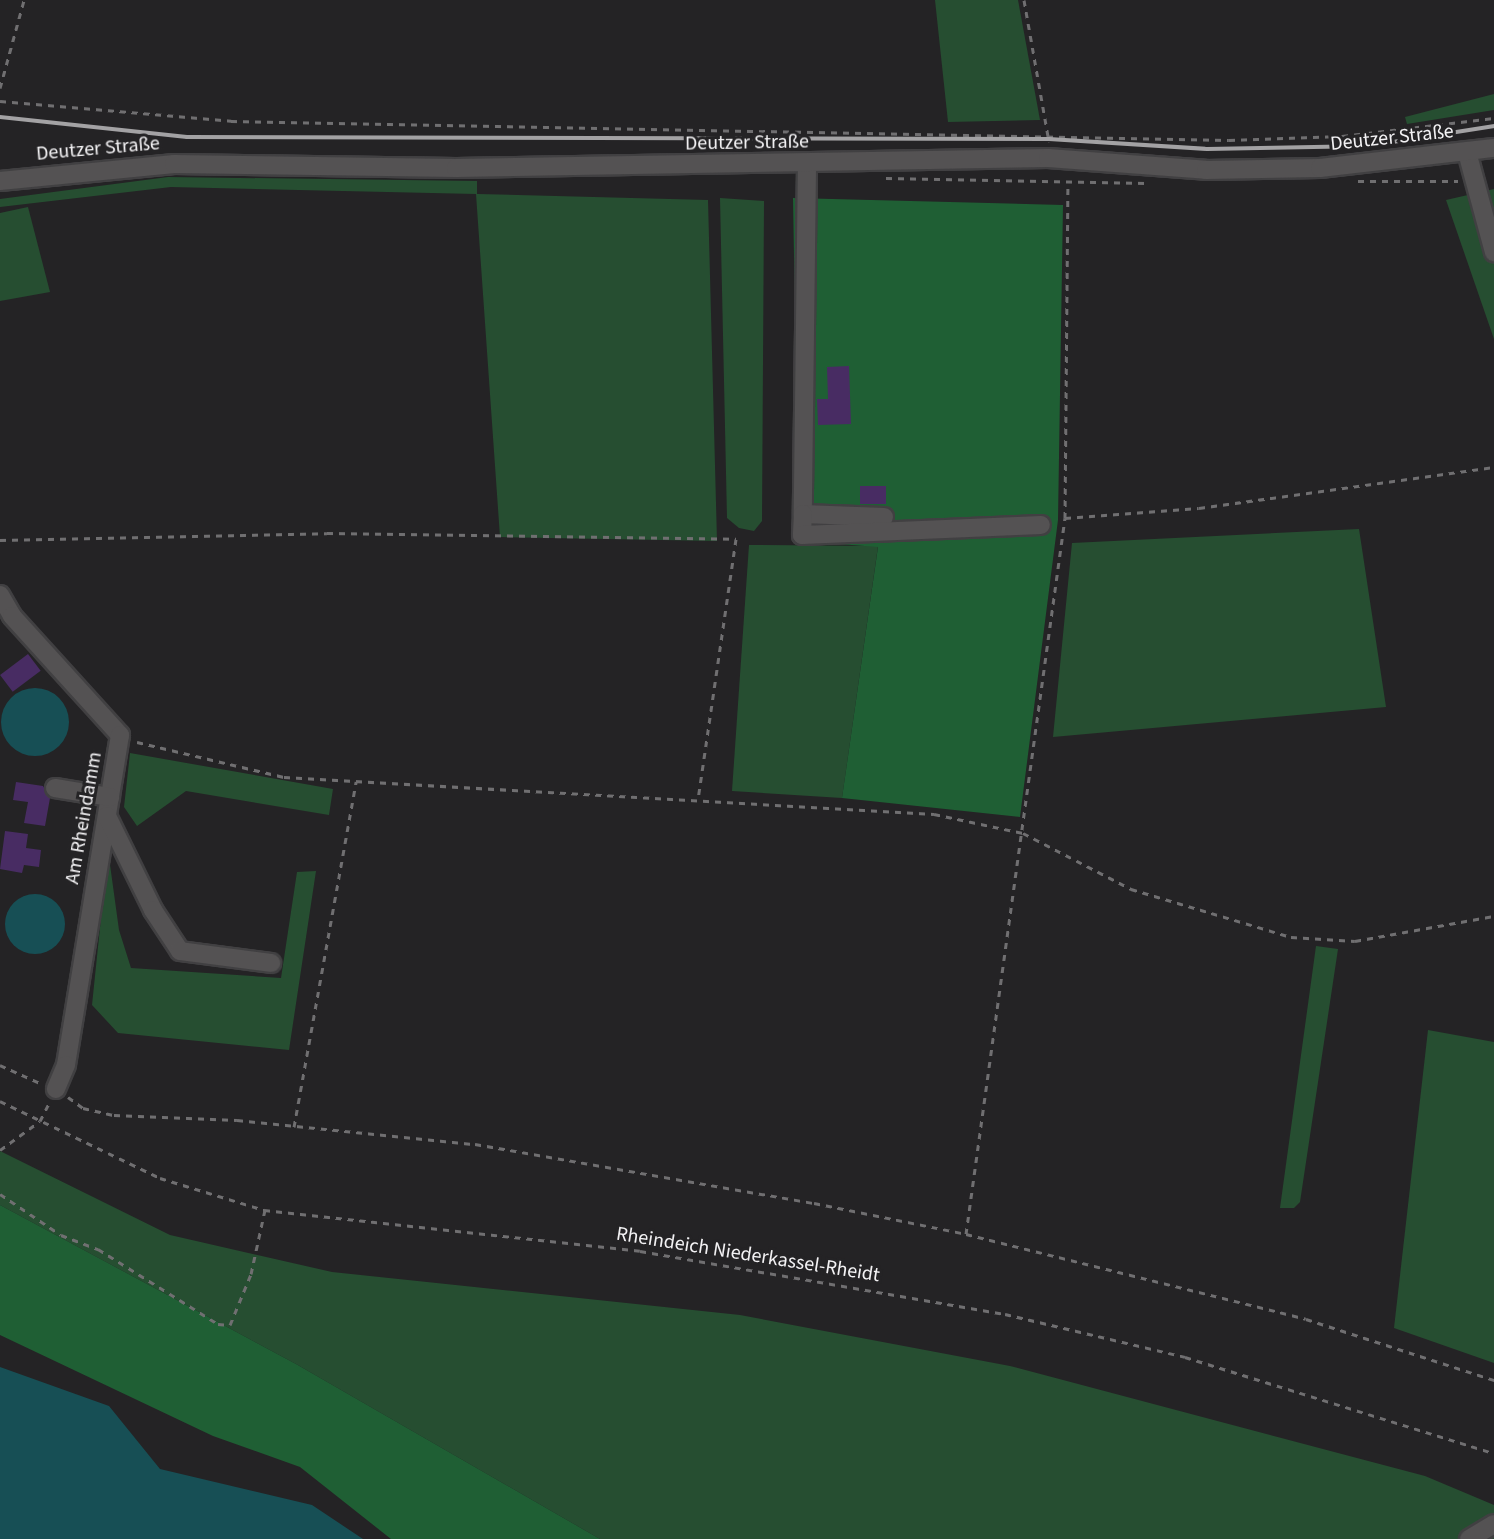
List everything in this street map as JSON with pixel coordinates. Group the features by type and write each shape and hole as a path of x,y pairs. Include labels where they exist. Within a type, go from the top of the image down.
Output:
{"street":[{"name":"Deutzer Straße","path":"0,181 174,164 456,168 1048,158 1206,170 1320,168 1494,148"},
{"path":"1467,152 1494,252"},
{"path":"807,164 802,535 1041,525"},
{"path":"803,514 884,517"},
{"name":"Am Rheindamm","path":"0,595 12,616 120,735 66,1065 56,1089"},
{"path":"55,788 110,797"},
{"path":"107,816 153,910 180,951 271,963"},
{"path":"1469,1539 1494,1524"}],"path":[{"path":"0,88 24,0"},
{"path":"1024,0 1048,134 1048,158"},
{"path":"0,101 231,121 1048,134 1229,140 1342,136 1494,118"},
{"path":"966,1234 1065,518 1068,183"},
{"path":"1065,518 1199,508 1494,467"},
{"path":"0,540 327,533 736,539 698,799"},
{"path":"120,735 218,765 284,777 934,814 1023,833 1131,889 1291,937 1355,941 1494,916"},
{"path":"294,1127 356,782"},
{"path":"0,1065 56,1089 83,1108 114,1115 294,1127 475,1144 966,1234 1306,1319 1494,1380"},
{"path":"0,1150 40,1121 56,1089"},
{"name":"Rheindeich Niederkassel-Rheidt","path":"0,1101 160,1178 265,1210 640,1251 1005,1314 1215,1365 1494,1453"},
{"path":"0,1194 61,1235 98,1249 218,1324 230,1325 251,1274 265,1210"}],"green space":[{"path":"935,0 1018,0 1040,120 948,122"},
{"path":"1494,94 1494,110 1407,124 1405,117"},
{"path":"168,177 477,181 477,194 708,200 717,541 500,537 476,194 171,187 0,207 0,199"},
{"path":"1494,189 1494,339 1446,200"},
{"path":"720,198 764,201 762,521 754,531 739,528 727,518"},
{"path":"793,198 1063,205 1058,520 1020,817 842,798 878,547 799,541"},
{"path":"28,207 50,292 0,301 0,213"},
{"path":"1359,529 1386,707 1053,737 1072,543"},
{"path":"749,545 878,546 842,798 732,791"},
{"path":"130,753 333,789 329,815 186,791 137,826 124,807"},
{"path":"108,850 119,930 131,968 281,978 297,872 316,871 289,1050 118,1033 92,1005"},
{"path":"1316,946 1338,949 1300,1202 1294,1208 1280,1208"},
{"path":"1428,1030 1494,1042 1494,1363 1394,1328"},
{"path":"0,1151 170,1235 332,1272 740,1315 1010,1366 1425,1476 1494,1505 1494,1539 600,1539 296,1364 0,1205"},
{"path":"0,1205 296,1364 600,1539 391,1539 300,1467 213,1436 0,1335"}],"water":[{"path":"35,688 59,698 69,722 59,746 35,756 11,746 1,722 11,698"},
{"path":"35,894 47,896 56,903 63,912 63,936 56,945 47,952 35,954 23,952 14,945 7,936 5,924 7,912 14,903 23,896"},
{"path":"0,1367 109,1406 160,1469 312,1505 363,1539 0,1539"}],"building":[{"path":"849,366 851,424 818,425 817,399 828,399 827,367"},
{"path":"860,486 886,486 886,504 860,504"},
{"path":"28,654 41,671 13,692 0,675"},
{"path":"16,782 43,786 50,798 45,826 24,823 28,802 13,800"},
{"path":"5,831 28,834 26,848 41,850 39,867 24,865 22,873 0,869"}],"railway":[{"path":"0,117 187,137 1049,139 1207,149 1367,146 1494,126"}]}
